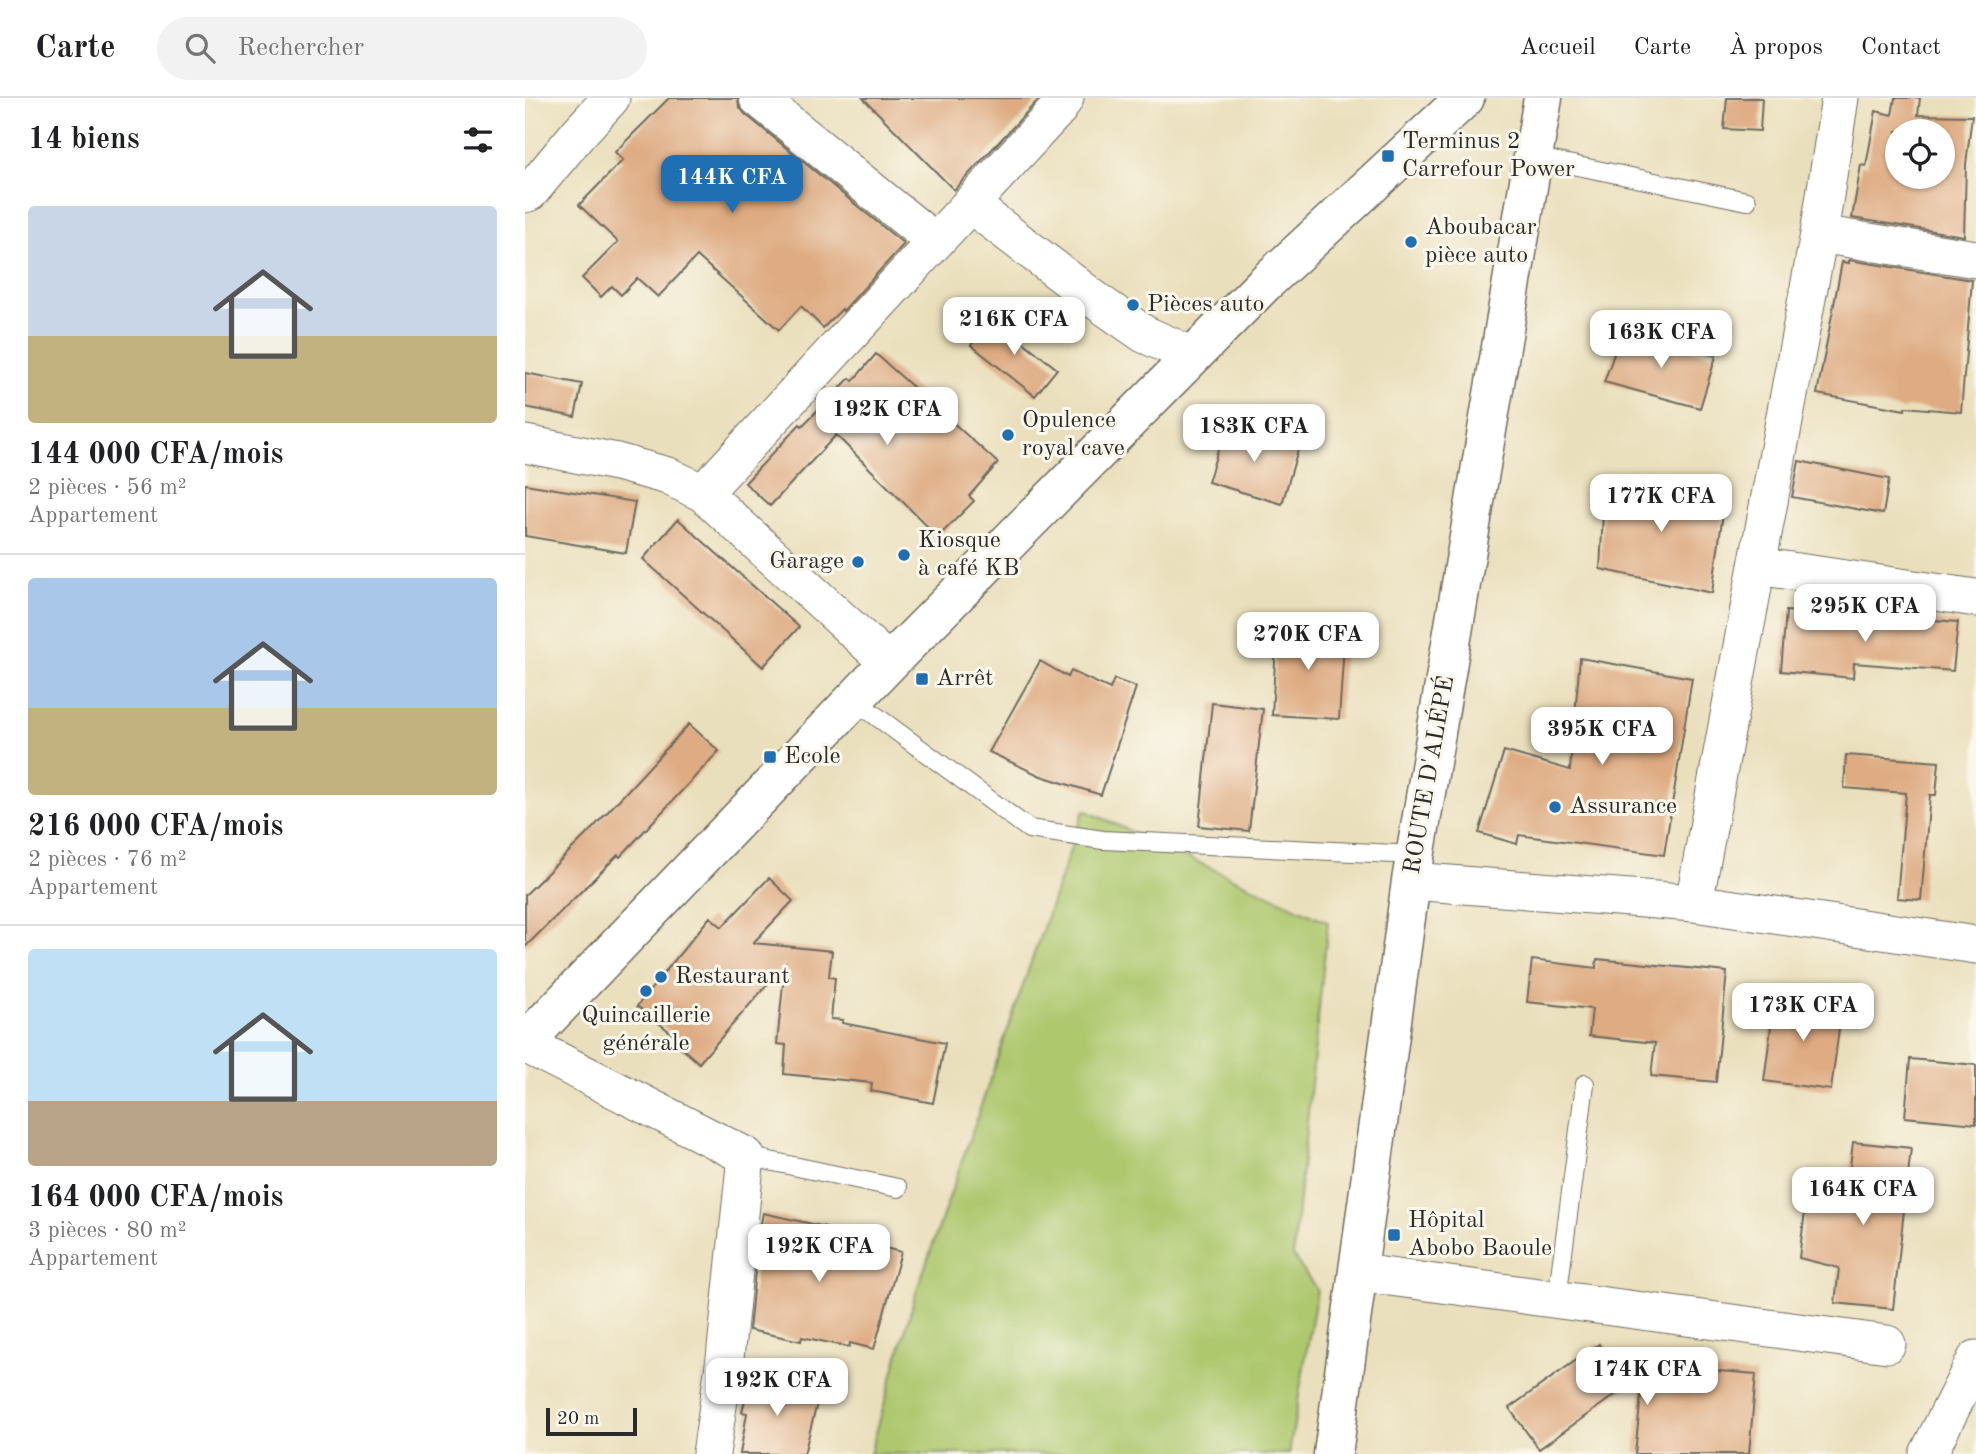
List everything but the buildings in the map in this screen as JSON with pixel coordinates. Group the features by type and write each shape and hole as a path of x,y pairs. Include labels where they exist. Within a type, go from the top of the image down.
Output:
{"main road":[{"path":"525,1043 853,699 1264,284 1465,98"},
{"name":"ROUTE D'ALÉPÉ","path":"1333,1454 1414,868 1543,98"}],"street":[{"path":"525,194 530,192 611,98"},
{"path":"758,98 935,242"},
{"path":"703,494 1059,108 1065,98"},
{"path":"1694,903 1819,234 1840,98"},
{"path":"970,204 1144,334 1193,356"},
{"path":"1819,234 1976,259"},
{"path":"525,444 617,461 669,476 703,494 889,663"},
{"path":"1758,566 1976,598"},
{"path":"1414,868 1694,903 1976,945"},
{"path":"525,1043 746,1156 725,1357 711,1454"},
{"path":"1360,1273 1887,1344"},
{"path":"1928,1454 1976,1359"}],"lane":[{"path":"1534,157 1747,201"},
{"path":"853,699 1029,829 1103,840 1414,868"},
{"path":"1557,1299 1585,1084"},
{"path":"746,1156 898,1188"}],"green space":[{"path":"1084,810 1328,922 1293,1256 1317,1290 1289,1454 870,1454 916,1293"}],"place":[{"name":"Terminus 2 Carrefour Power","path":"1388,156"},
{"name":"Aboubacar pièce auto","path":"1411,242"},
{"name":"Pièces auto","path":"1133,305"},
{"name":"Opulence royal cave","path":"1008,435"},
{"name":"Kiosque à café KB","path":"904,555"},
{"name":"Garage","path":"858,562"},
{"name":"Arrêt","path":"922,679"},
{"name":"Ecole","path":"770,757"},
{"name":"Assurance","path":"1555,807"},
{"name":"Restaurant","path":"661,977"},
{"name":"Quincaillerie générale","path":"646,991"},
{"name":"Hôpital Abobo Baoule","path":"1394,1235"}]}
